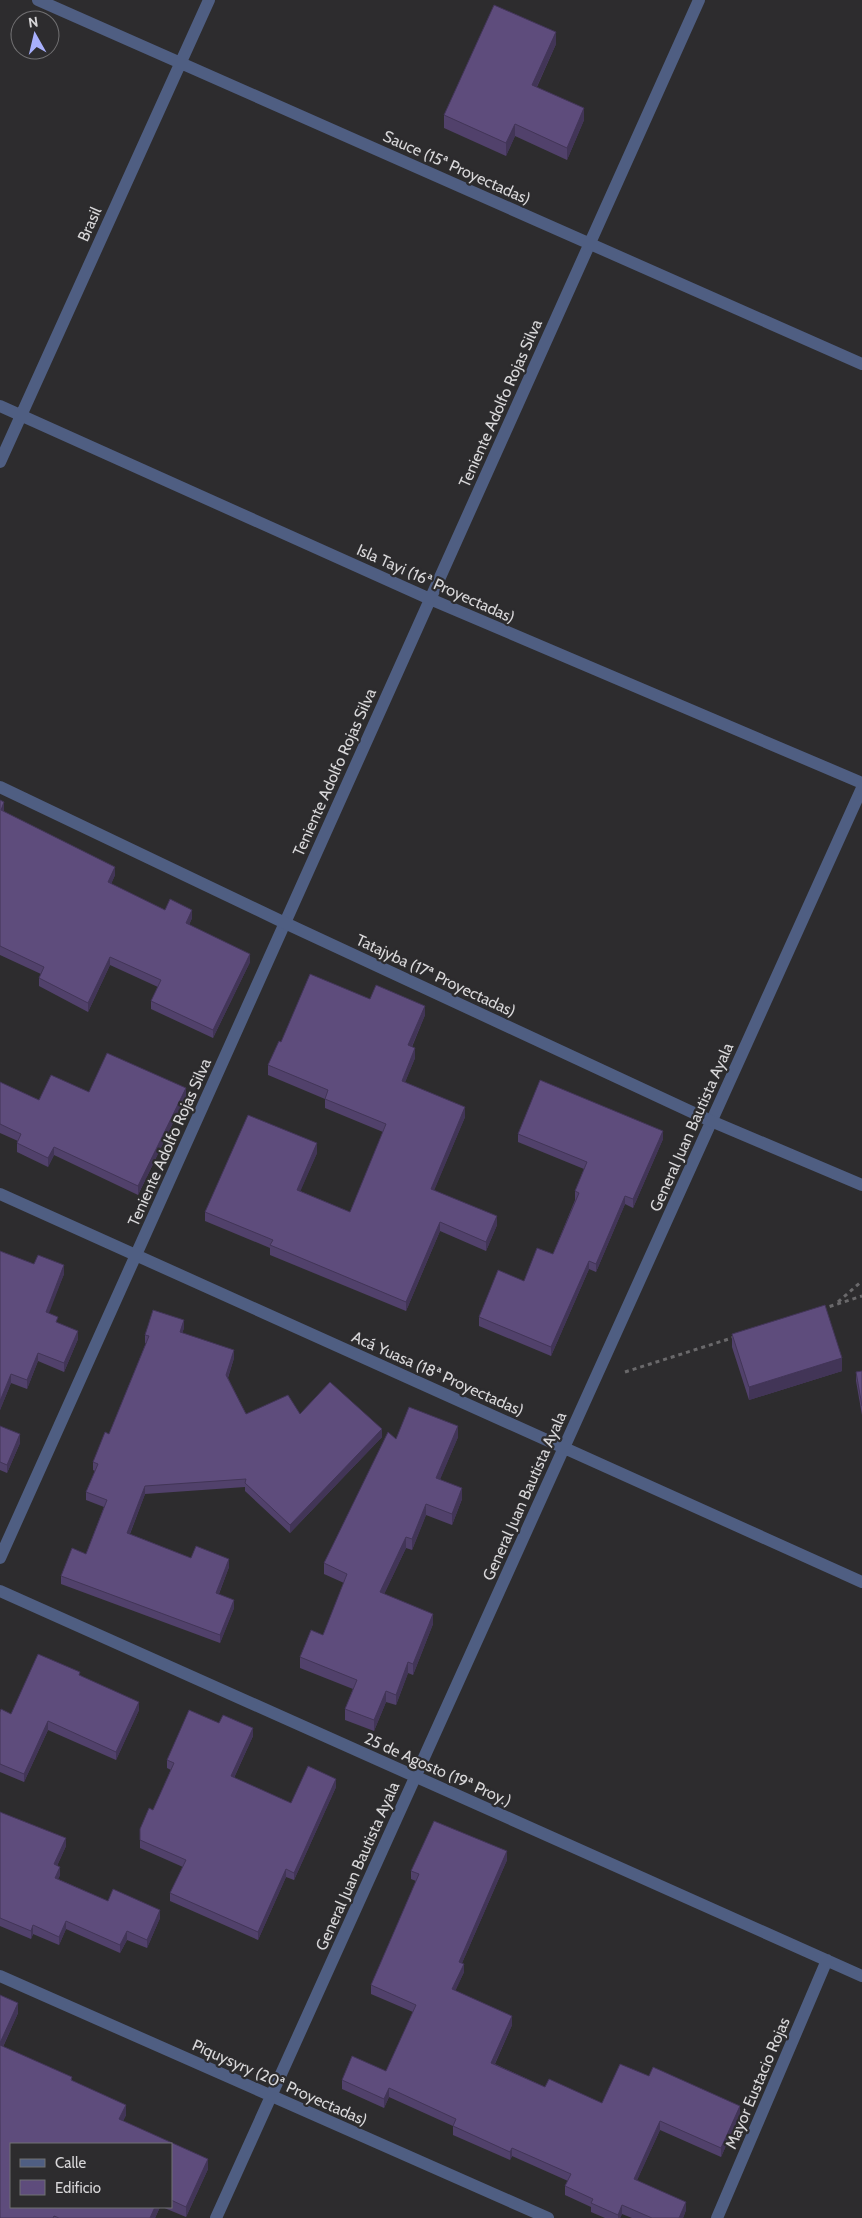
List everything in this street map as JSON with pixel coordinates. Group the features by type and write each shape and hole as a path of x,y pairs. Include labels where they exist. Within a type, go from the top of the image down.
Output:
{"street":[{"name":"Sauce (15ª Proyectadas)","path":"38,0 862,364"},
{"name":"Brasil","path":"0,462 208,0"},
{"name":"Teniente Adolfo Rojas Silva","path":"0,1558 699,0"},
{"name":"Isla Tayi (16ª Proyectadas)","path":"0,406 430,599 862,783"},
{"name":"Tatajyba (17ª Proyectadas)","path":"0,787 285,923 711,1121 862,1186"},
{"name":"General Juan Bautista Ayala","path":"216,2218 862,788"},
{"name":"Acá Yuasa (18ª Proyectadas)","path":"0,1194 862,1582"},
{"name":"25 de Agosto (19ª Proy.)","path":"0,1591 862,1976"},
{"name":"Mayor Eustacio Rojas","path":"717,2218 827,1960"},
{"name":"Piquysyry (20ª Proyectadas)","path":"0,1976 548,2218"}],"path":[{"path":"835,1305 862,1281"},
{"path":"817,1311 862,1296"},
{"path":"594,1382 742,1334"}],"building":[{"path":"494,5 556,32 532,85 584,108 567,148 515,124 506,143 444,115"},
{"path":"0,800 4,802 1,810 115,867 108,882 165,910 170,899 192,910 186,923 250,954 213,1030 151,1001 161,980 110,957 88,1003 39,978 44,967 0,946"},
{"path":"310,974 370,999 376,985 425,1006 408,1045 415,1048 402,1081 465,1107 431,1189 497,1216 486,1242 440,1222 406,1302 270,1245 273,1240 205,1212 248,1115 317,1143 297,1190 350,1212 386,1124 325,1099 328,1090 268,1065 279,1041 281,1042"},
{"path":"107,1053 186,1088 138,1186 54,1147 48,1158 17,1143 21,1134 0,1124 0,1082 39,1100 51,1075 89,1092"},
{"path":"540,1080 663,1131 633,1199 625,1196 596,1264 589,1261 551,1347 479,1317 498,1270 524,1281 537,1248 553,1254 579,1193 575,1191 587,1162 518,1134"},
{"path":"0,1251 34,1264 38,1255 64,1265 46,1312 58,1317 56,1322 78,1331 64,1363 38,1353 27,1380 11,1374 0,1401"},
{"path":"825,1305 842,1358 749,1387 732,1334"},
{"path":"153,1310 184,1320 180,1332 234,1350 226,1375 246,1414 288,1395 300,1414 330,1382 382,1429 290,1525 245,1483 246,1479 145,1486 127,1533 191,1558 196,1546 229,1559 216,1593 234,1600 220,1635 61,1576 72,1548 86,1554 107,1500 86,1492 98,1464 93,1462 105,1432 109,1434 149,1336 145,1335"},
{"path":"862,1371 862,1406 856,1372"},
{"path":"409,1407 458,1426 436,1478 462,1488 452,1514 426,1504 412,1539 406,1537 380,1592 433,1614 413,1664 408,1662 396,1695 386,1691 374,1720 345,1709 357,1680 300,1657 311,1630 323,1635 347,1574 324,1563 388,1432 396,1439"},
{"path":"0,1426 20,1434 7,1465 0,1462"},
{"path":"38,1654 80,1672 79,1675 139,1702 116,1752 48,1721 24,1774 0,1764 1,1709 11,1714"},
{"path":"189,1710 219,1723 223,1715 253,1728 231,1776 291,1803 308,1766 336,1779 294,1873 286,1869 258,1932 170,1893 186,1860 140,1840 140,1829 149,1808 153,1810 174,1763 167,1760"},
{"path":"0,1812 66,1838 54,1864 60,1867 55,1878 108,1901 113,1889 160,1910 147,1940 127,1931 120,1945 66,1921 59,1937 33,1925 31,1931 0,1918"},
{"path":"434,1821 507,1851 459,1962 464,1964 452,1989 512,2016 491,2063 545,2087 549,2079 602,2103 620,2064 649,2076 653,2067 740,2106 721,2148 660,2121 634,2179 686,2202 679,2218 652,2218 622,2205 618,2215 591,2203 593,2199 565,2186 571,2174 512,2148 510,2152 453,2126 456,2119 389,2088 384,2099 342,2080 352,2056 386,2071 416,2005 371,1985 419,1874 411,1871"},
{"path":"0,1995 18,2003 0,2043"},
{"path":"0,2045 72,2077 71,2080 126,2105 119,2119 208,2159 186,2207 172,2200 172,2143 10,2143 10,2208 155,2208 150,2218 59,2218 54,2216 53,2218 0,2218"}]}
